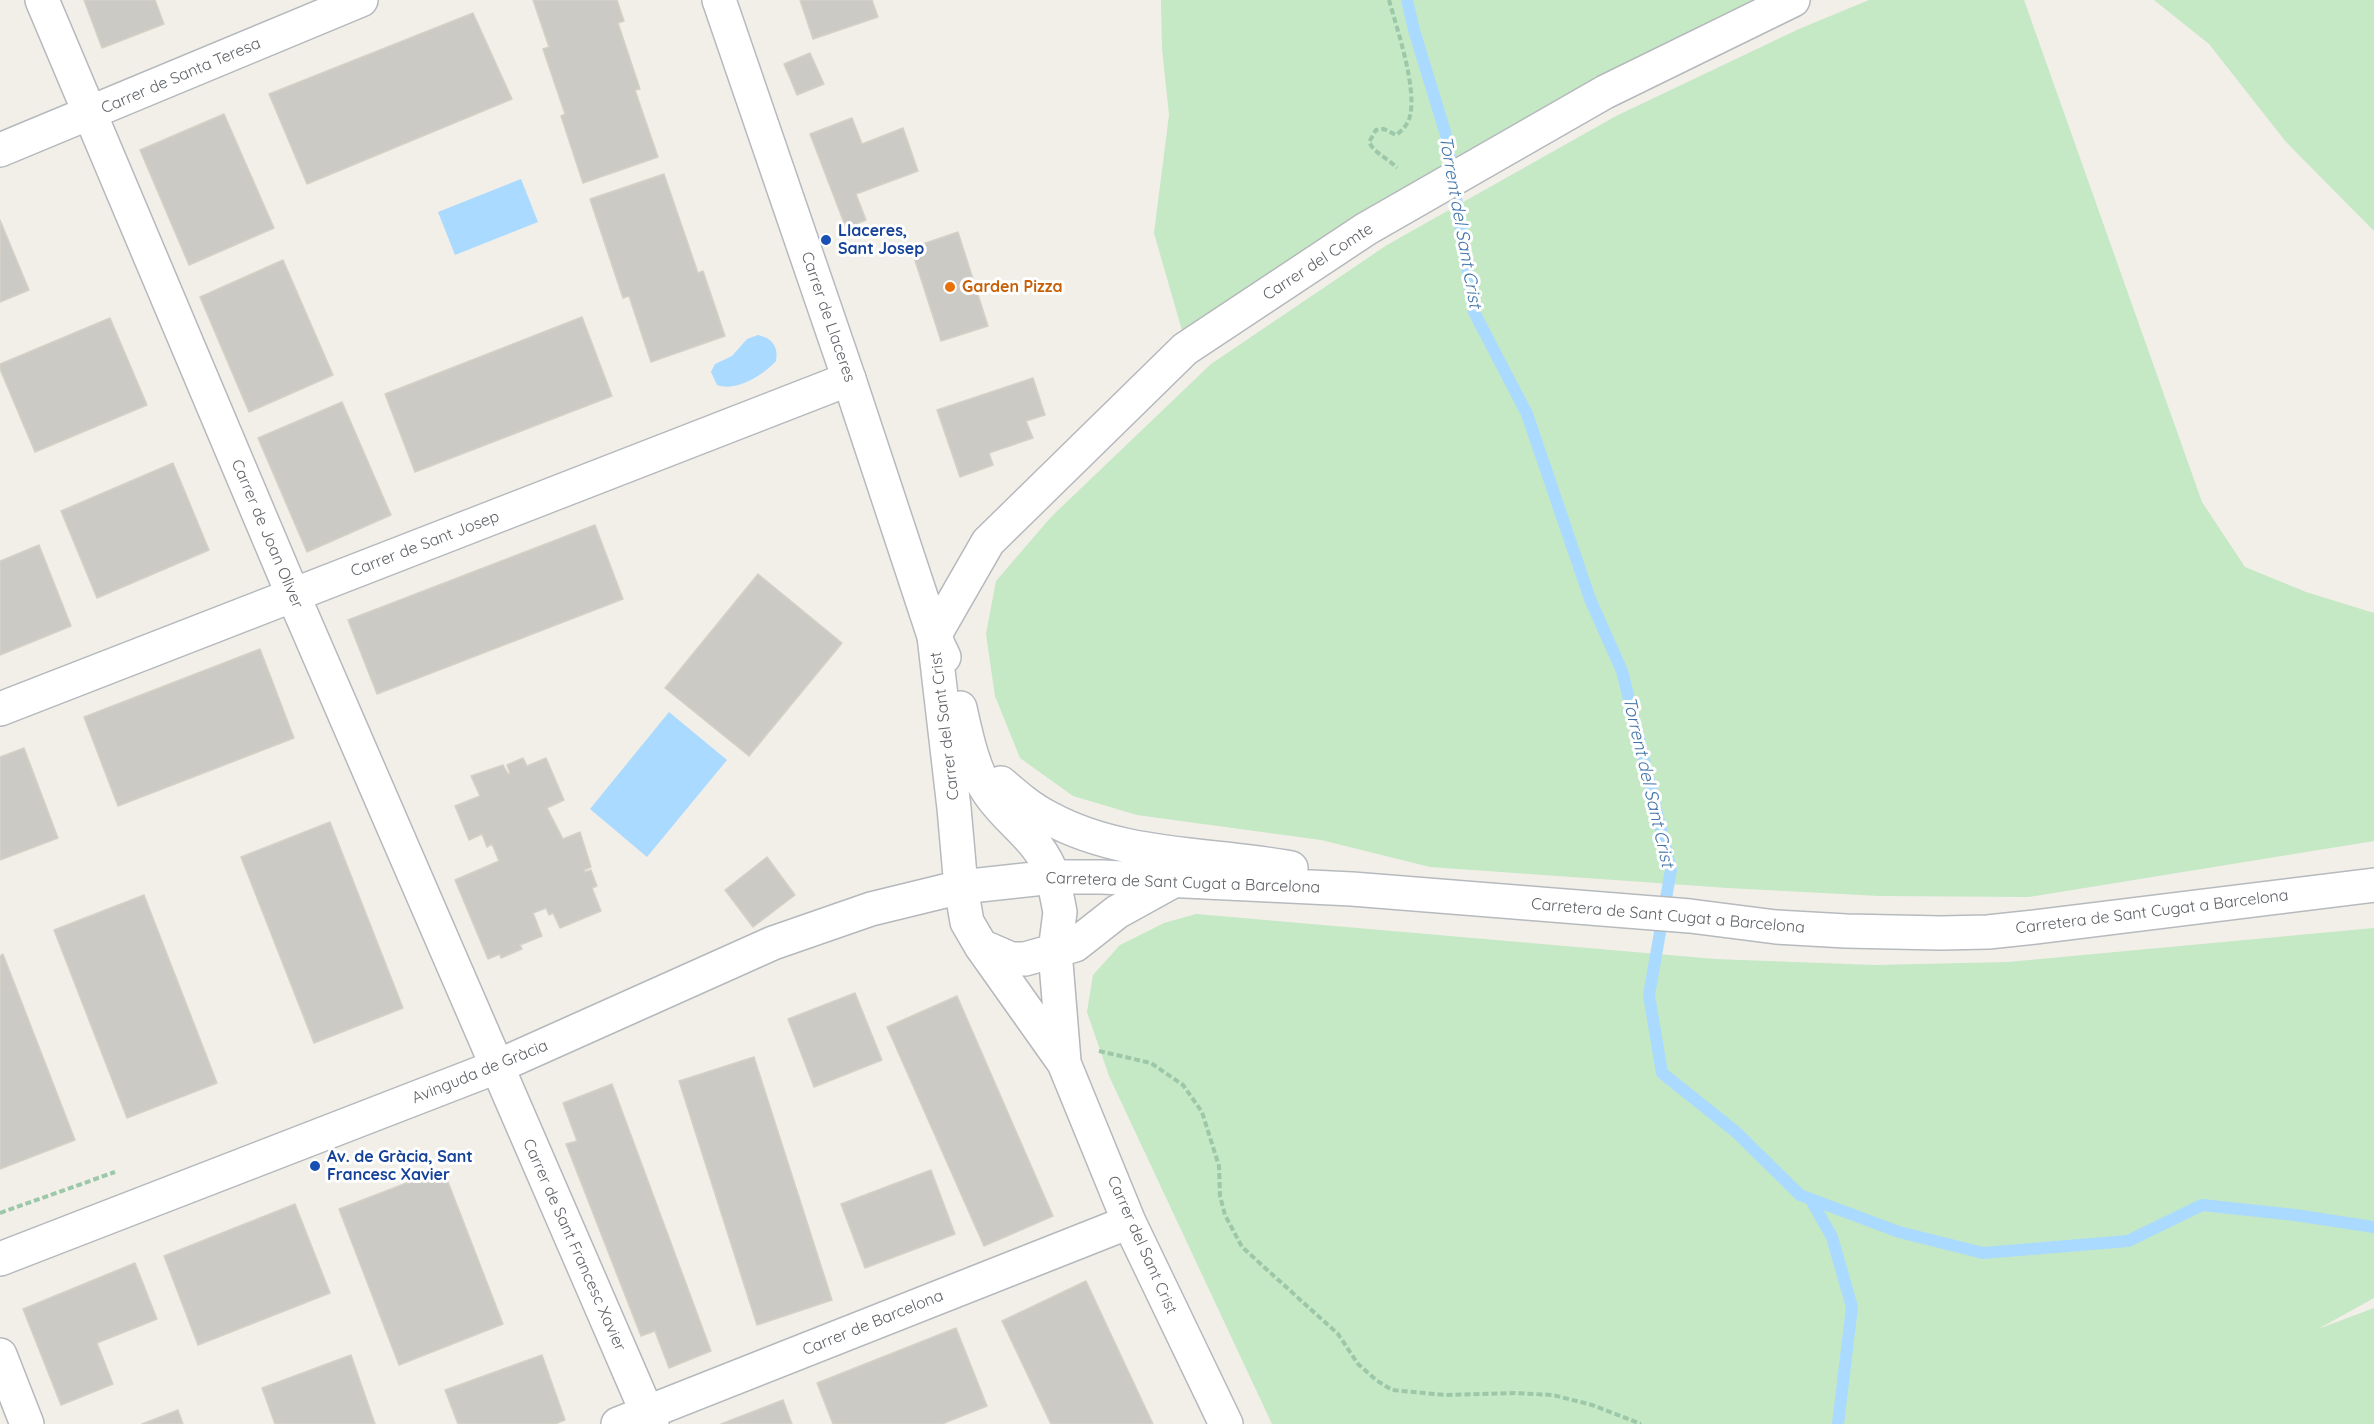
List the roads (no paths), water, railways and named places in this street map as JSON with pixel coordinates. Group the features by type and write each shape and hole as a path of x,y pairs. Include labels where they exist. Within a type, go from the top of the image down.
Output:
{"street":[{"name":"Carrer de Joan Oliver","path":"42,0 293,595 496,1067"},
{"name":"Carrer de Santa Teresa","path":"0,150 361,0"},
{"name":"Carrer de Llaceres","path":"718,0 849,379 934,636"},
{"name":"Carrer del Comte","path":"934,636 988,542 1185,349 1366,229 1605,92 1793,0"},
{"name":"Carrer de Sant Josep","path":"0,709 849,379"},
{"name":"Carrer del Sant Crist","path":"934,636 955,686 967,741 988,792 1032,838 1047,860 1053,878 1060,912 1055,951 1064,1063"},
{"name":"Carrer del Sant Crist","path":"934,636 952,786 960,888 968,922 981,946 1064,1063 1129,1222 1226,1424"},
{"path":"976,764 1028,806 1049,819 1090,836 1157,851 1254,861 1294,869 1352,889"},
{"name":"Carretera de Sant Cugat a Barcelona","path":"960,888 1053,878 1175,880 1352,889 1690,916 1776,927 1858,931 1988,932 2177,911 2374,885"},
{"path":"981,946 1011,958 1025,959 1075,945 1117,912 1175,880"},
{"name":"Avinguda de Gràcia","path":"0,1259 496,1067 773,944 872,909 960,888"},
{"name":"Carrer de Sant Francesc Xavier","path":"496,1067 639,1420"},
{"name":"Carrer de Barcelona","path":"639,1420 1129,1222"},
{"path":"0,1355 27,1424"}],"water":[{"path":"521,179 538,222 455,255 438,212"},
{"path":"758,335 767,338 773,344 776,361 749,381 725,387 717,385 711,372 715,364 732,356 747,339"},
{"path":"669,712 727,760 647,857 590,809"}],"waterway":[{"name":"Torrent del Sant Crist","path":"1407,0 1446,135 1474,312 1527,414 1590,599 1622,671 1671,870 1649,995 1662,1073 1736,1132 1800,1195 1899,1232 1983,1253 2128,1241 2202,1205 2295,1215 2374,1227"},
{"path":"1811,1200 1832,1237 1852,1307 1838,1424"}],"place":[{"name":"Llaceres, Sant Josep","path":"826,240"},
{"name":"Garden Pizza","path":"950,287"},
{"name":"Av. de Gràcia, Sant Francesc Xavier","path":"315,1166"}]}
